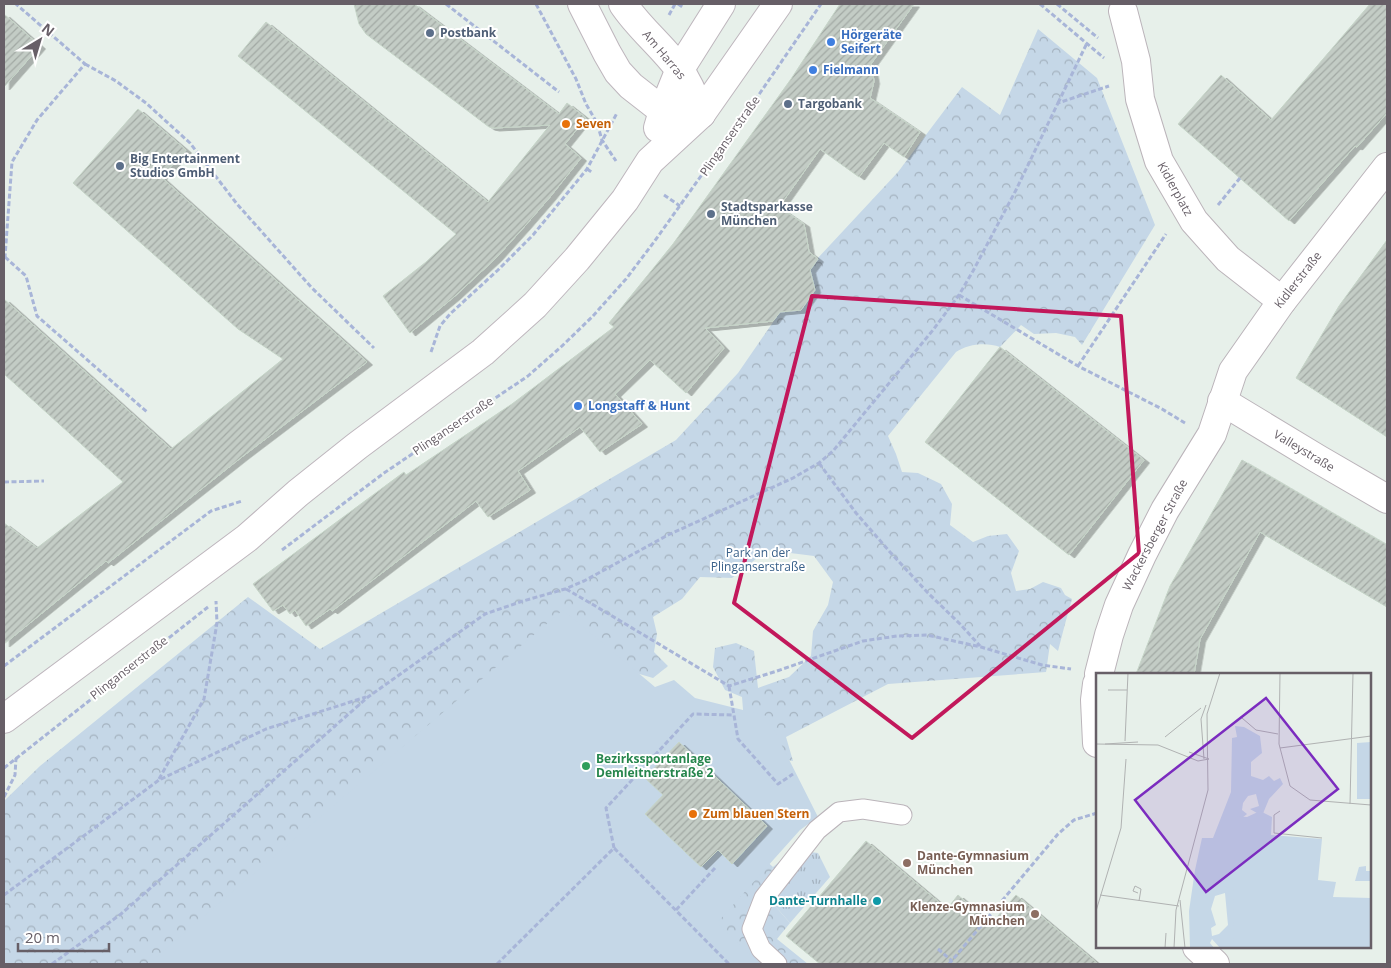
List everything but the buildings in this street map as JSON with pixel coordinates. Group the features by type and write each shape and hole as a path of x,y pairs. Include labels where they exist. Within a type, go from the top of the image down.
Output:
{"main road":[{"path":"582,4 618,72 631,86 663,111 701,114"},
{"name":"Am Harras","path":"623,4 632,18 655,40 680,69 694,93 701,114"},
{"path":"650,161 663,111 680,69 721,4"},
{"path":"4,719 247,538 298,493 357,446 483,352 534,305 577,259 625,200 650,161 701,114 778,4"},
{"name":"Kidlerplatz","path":"1124,11 1136,61 1140,99 1159,161 1194,222 1228,259 1282,301"},
{"name":"Kidlerstraße","path":"1222,401 1233,371 1282,301 1387,166"},
{"name":"Wackersberger Straße","path":"1099,673 1108,635 1142,554 1212,434 1222,401"},
{"name":"Valleystraße","path":"1222,401 1387,499"},
{"name":"Wackersberger Straße","path":"1096,692 1096,722"},
{"path":"1198,948 1215,964"}],"lane":[{"path":"777,964 761,949 752,929 764,898 818,830 839,812 863,809 902,815"}],"path":[{"path":"16,4 85,64 116,82 146,103 190,143 237,204 311,287 374,348"},
{"path":"446,4 559,92"},
{"path":"536,4 576,79 586,104 597,123 602,140"},
{"path":"655,40 675,4"},
{"name":"Plinganserstraße","path":"277,554 384,473 528,376 592,317 626,279 654,242 821,4"},
{"path":"1040,4 1110,63"},
{"path":"1057,4 1104,43"},
{"path":"52,964 121,914 368,697 485,614 565,589 584,581 668,535 793,478 819,463 833,451 933,330 973,271 1016,190 1087,43"},
{"path":"85,64 37,120 12,162 5,257 26,276 38,316 146,412"},
{"path":"1058,103 1138,76"},
{"path":"430,354 440,326 450,314 533,235 587,169 631,86"},
{"path":"587,169 593,173"},
{"path":"1078,366 1185,205"},
{"path":"958,295 1078,366 1162,409 1209,438"},
{"path":"819,463 856,513 890,552 981,647"},
{"path":"4,482 44,481"},
{"path":"4,666 211,510"},
{"path":"565,589 729,686 864,641 897,636 927,635 981,647 1042,665 1096,677"},
{"name":"Plinganserstraße","path":"4,768 216,601 218,623 204,699 159,780"},
{"path":"729,686 738,739 778,784 793,774"},
{"path":"4,895 159,780 266,730 368,697"},
{"path":"729,964 614,848 606,808 693,714 734,715"},
{"path":"4,796 15,775 16,758"},
{"path":"938,949 951,963 1058,834 1074,820 1096,813"},
{"path":"497,964 614,848"},
{"path":"676,910 715,868"}],"highlighted area":[{"path":"812,296 1121,316 1139,553 912,738 734,603"}],"green space":[{"name":"Park an der Plinganserstraße","path":"1038,29 1097,78 1155,225 1082,345 1075,337 1056,333 1034,334 1021,325 1000,347 983,344 961,349 956,352 888,436 902,472 918,473 941,484 952,504 950,525 973,542 988,536 1007,534 1019,551 1011,573 1016,591 1030,589 1043,582 1061,588 1065,595 1072,599 1058,651 1050,644 1046,672 888,684 786,737 793,761 761,755 744,722 742,697 725,690 713,667 715,648 736,643 754,651 758,688 789,677 811,656 813,631 828,605 833,582 814,556 767,550 732,578 700,577 682,599 653,617 657,634 654,652 668,666 653,678 619,668 243,964 4,964 4,801 40,766 248,597 320,649 676,440 738,373 780,312 801,310 815,290 810,270 817,259 898,172 962,87 1000,115"},
{"name":"Bezirkssportanlage Demleitnerstraße 2","path":"563,610 655,687 674,680 695,698 767,716 818,817 800,830 717,923 760,964 148,964"},
{"path":"752,848 773,867 766,883 769,899 790,923 777,939 808,964 752,964 687,903"},
{"path":"794,850 818,853 830,877 790,923 769,899 766,883 773,867"}],"place":[{"name":"Postbank","path":"430,33"},
{"name":"Hörgeräte Seifert","path":"831,42"},
{"name":"Fielmann","path":"813,70"},
{"name":"Targobank","path":"788,104"},
{"name":"Seven","path":"566,124"},
{"name":"Big Entertainment Studios GmbH","path":"120,166"},
{"name":"Stadtsparkasse München","path":"711,214"},
{"name":"Longstaff & Hunt","path":"578,406"},
{"name":"Bezirkssportanlage Demleitnerstraße 2","path":"586,766"},
{"name":"Zum blauen Stern","path":"693,814"},
{"name":"Dante-Gymnasium München","path":"907,863"},
{"name":"Dante-Turnhalle","path":"877,901"},
{"name":"Klenze-Gymnasium München","path":"1035,914"}]}
